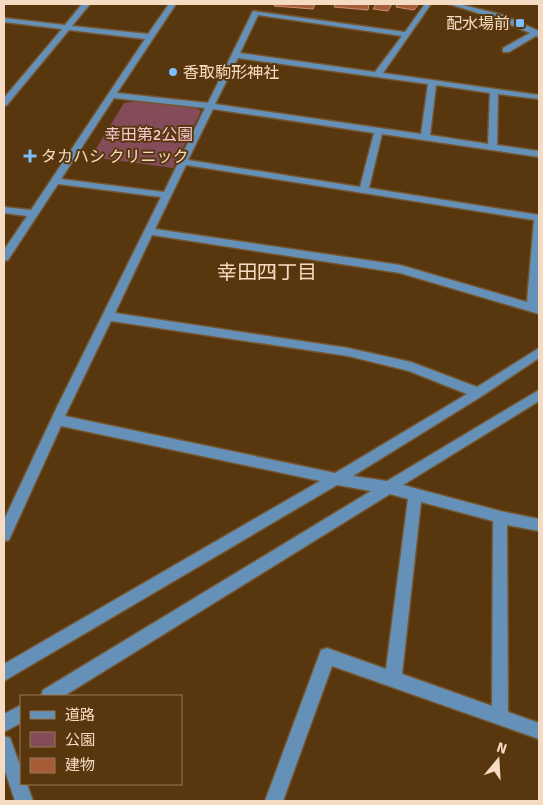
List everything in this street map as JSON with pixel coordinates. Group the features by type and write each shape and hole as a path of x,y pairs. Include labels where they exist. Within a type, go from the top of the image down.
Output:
{"street":[{"path":"4,103 86,4"},
{"path":"4,258 172,4"},
{"path":"378,74 428,4"},
{"path":"452,4 500,17 538,34"},
{"path":"4,535 166,195 256,13 406,34"},
{"path":"4,20 151,37"},
{"path":"506,50 538,34"},
{"path":"236,54 539,97"},
{"path":"425,136 432,82"},
{"path":"492,146 494,91"},
{"path":"111,95 210,106 539,154"},
{"path":"364,191 379,130"},
{"path":"149,231 400,269 536,308 539,218 182,162"},
{"path":"55,181 166,195"},
{"path":"4,210 32,213"},
{"path":"108,316 348,352 411,367 478,393"},
{"path":"4,674 336,480 478,393 539,352"},
{"path":"51,695 539,396"},
{"path":"58,420 336,480 390,488 500,517 539,525"},
{"path":"393,678 415,495"},
{"path":"500,517 500,718"},
{"path":"274,801 327,656 539,731"},
{"path":"4,724 20,714"},
{"path":"4,744 24,801"}],"green space":[{"name":"幸田第2公園","path":"136,101 194,107 201,111 173,168 91,157 124,103"}],"building":[{"path":"275,4 315,4 313,9 274,6"},
{"path":"335,4 369,4 368,10 334,7"},
{"path":"376,4 392,4 388,11 373,9"},
{"path":"397,4 419,4 414,10 396,7"}],"place":[{"name":"配水場前","path":"520,23"},
{"name":"香取駒形神社","path":"173,72"},
{"name":"タカハシ クリニック","path":"30,156"}],"district":[{"name":"幸田四丁目","path":"267,272"}]}
